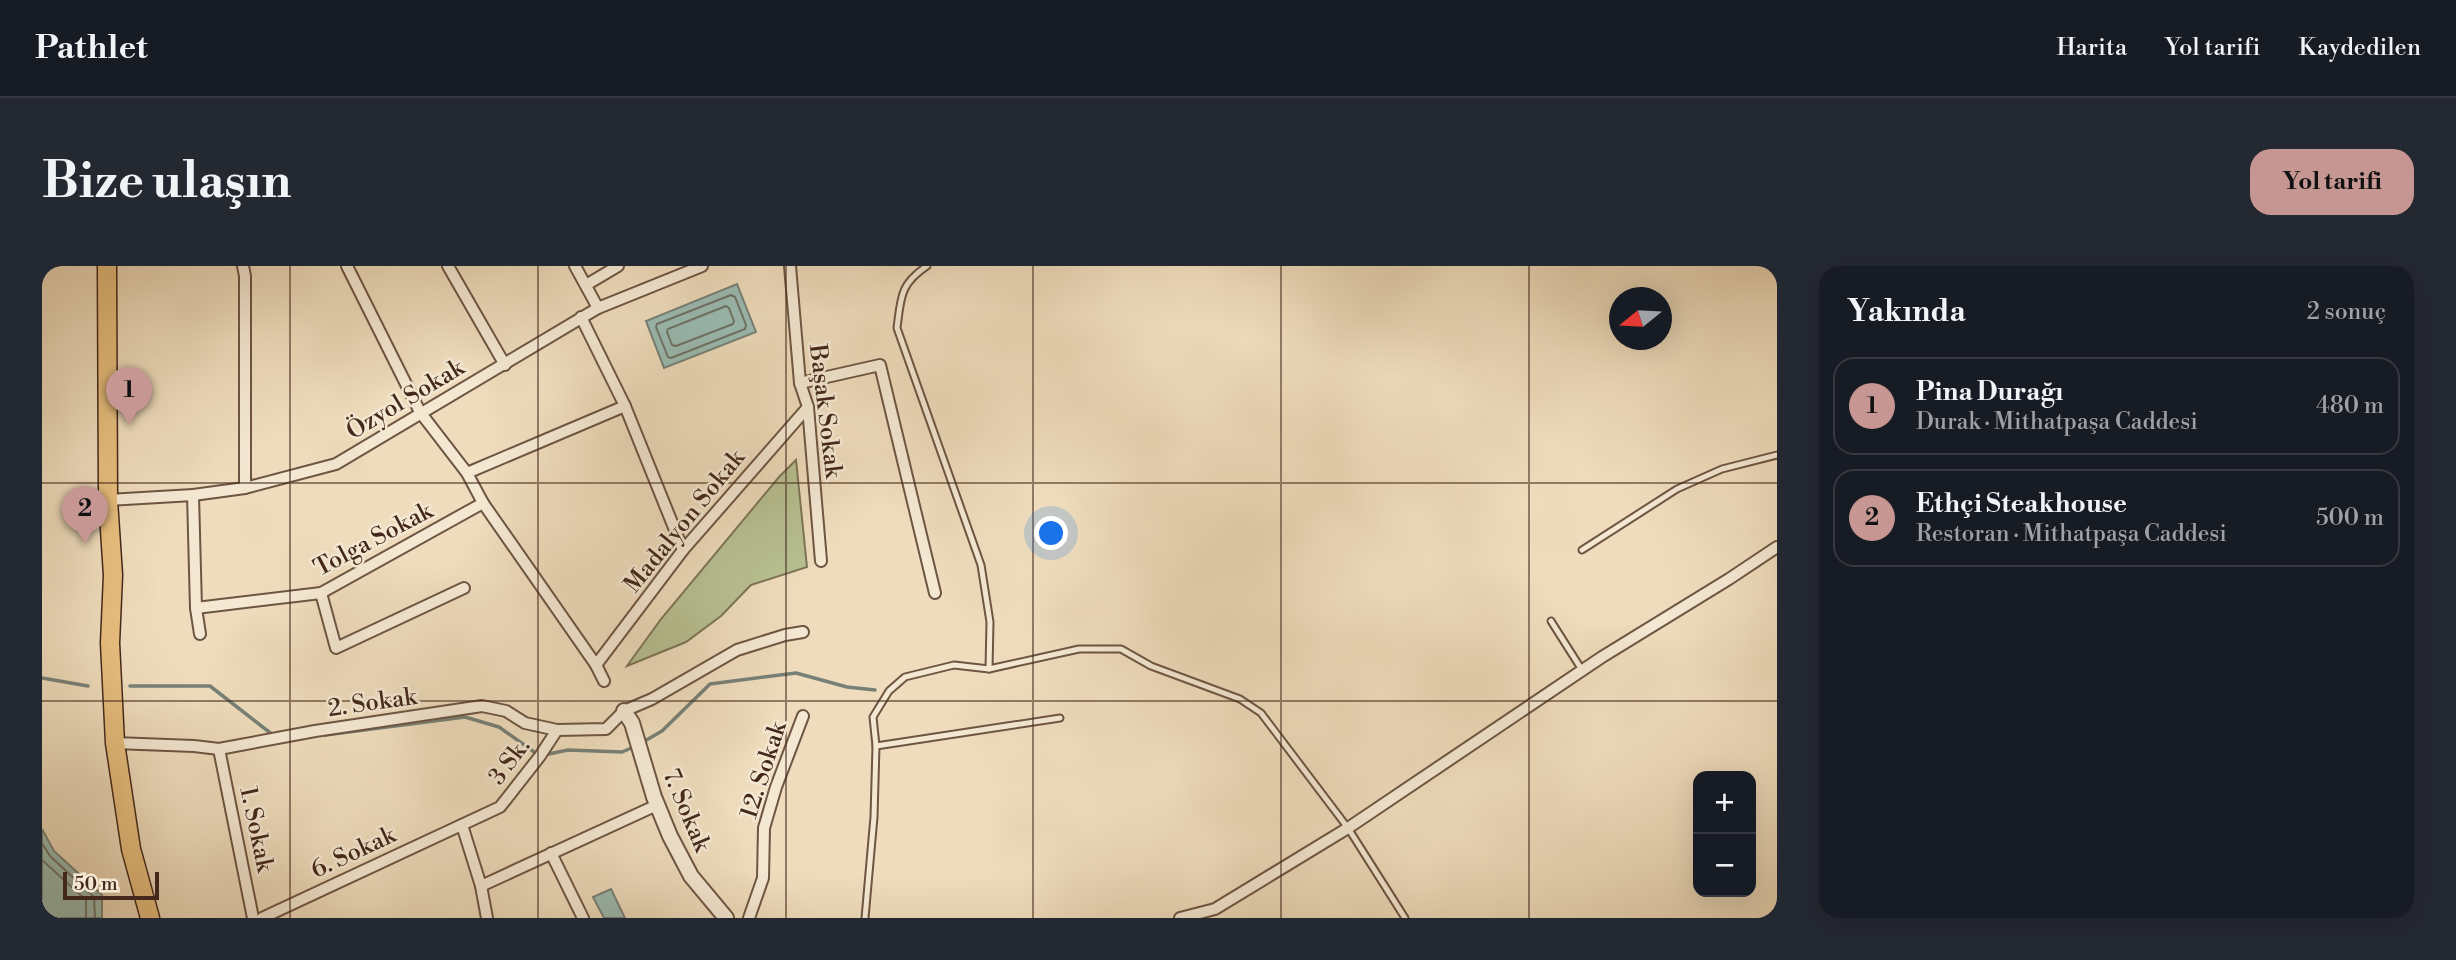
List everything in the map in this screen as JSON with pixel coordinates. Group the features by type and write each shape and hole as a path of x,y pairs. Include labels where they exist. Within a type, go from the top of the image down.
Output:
{"main road":[{"path":"107,266 108,500 113,575 110,643 115,743 131,849 151,918"}],"street":[{"path":"243,266 246,488"},
{"path":"347,266 420,412 467,473 483,503 596,665 604,681"},
{"path":"448,266 505,365"},
{"path":"575,266 598,308"},
{"path":"586,285 618,266"},
{"name":"Özyol Sokak","path":"108,500 193,495 246,488 336,464 581,317 702,266"},
{"name":"Başak Sokak","path":"790,266 800,383 808,407 821,561"},
{"path":"581,317 625,406 683,550"},
{"path":"800,383 880,365 935,593"},
{"path":"467,473 625,406"},
{"name":"Madalyon Sokak","path":"596,665 683,550 808,407"},
{"path":"193,495 196,608 200,634"},
{"name":"Tolga Sokak","path":"196,608 321,593 483,503"},
{"path":"1180,918 1214,909 1348,828 1582,670 1777,547"},
{"path":"321,593 336,648 464,588"},
{"name":"2. Sokak","path":"115,743 219,749 315,731 482,706 506,711 525,723 557,730 606,729 624,711 652,699 737,650 803,632"},
{"name":"7. Sokak","path":"624,711 632,723 657,805 691,876 726,918"},
{"name":"12. Sokak","path":"749,918 763,878 764,828 776,787 803,716"},
{"name":"3 Sk.","path":"463,825 500,807 557,730"},
{"name":"1. Sokak","path":"219,749 253,918"},
{"path":"481,886 657,805"},
{"path":"463,825 481,886 487,918"},
{"name":"6. Sokak","path":"262,918 463,825"},
{"path":"551,853 583,918"}],"lane":[{"path":"927,266 910,278 901,299 897,328 981,565 990,622 989,669"},
{"path":"1582,550 1676,489 1722,469 1777,455"},
{"path":"1551,621 1582,670"},
{"path":"865,918 874,817 876,746 873,717 889,691 905,677 954,665 989,669 1079,649 1121,649 1151,666 1240,699 1261,713 1348,828 1405,918"},
{"path":"876,746 1060,718"}],"green space":[{"path":"796,460 807,567 751,585 721,616 686,642 627,666 661,619"}],"water":[{"path":"737,284 756,332 664,368 646,321"},
{"path":"42,829 54,851 102,895 102,918 42,918"},
{"path":"611,889 625,918 604,918 593,897"}],"waterway":[{"path":"643,742 662,731 710,684 796,673 847,687 875,690"},
{"path":"42,678 88,686"},
{"path":"130,686 210,686 273,735"},
{"path":"325,735 465,717 499,727 537,754"},
{"path":"544,755 568,750 622,752 636,746"}],"place":[{"name":"Pina Durağı","path":"129,425"},
{"name":"Ethçi Steakhouse","path":"85,544"}]}
